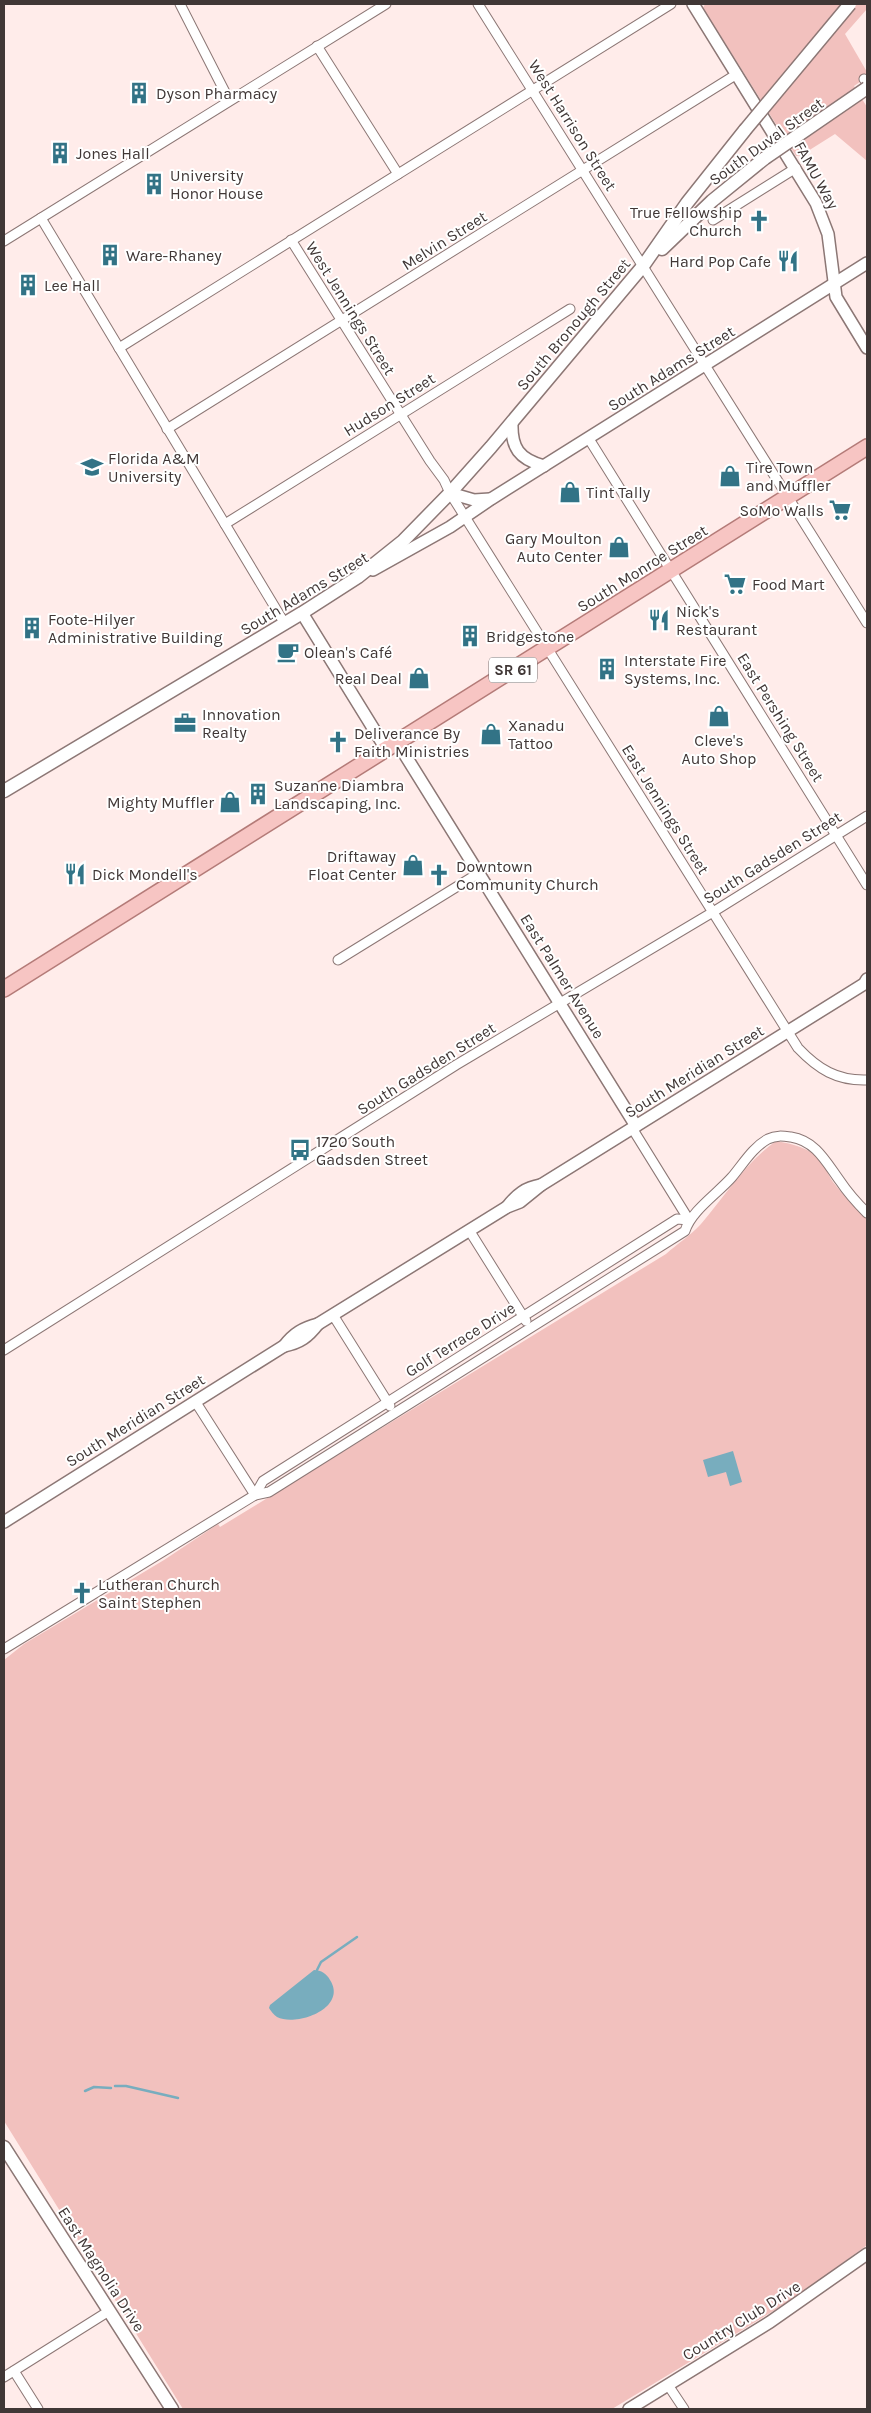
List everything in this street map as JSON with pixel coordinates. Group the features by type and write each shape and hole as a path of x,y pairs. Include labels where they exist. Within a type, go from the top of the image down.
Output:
{"main road":[{"name":"South Bronough Street","path":"358,577 403,541 450,493 512,422 643,266 687,203 850,4"},
{"name":"South Duval Street","path":"643,266 712,201 765,158 866,83"},
{"name":"South Monroe Street","path":"4,989 867,447"},
{"name":"South Adams Street","path":"4,791 285,624 358,577"},
{"name":"East Magnolia Drive","path":"4,2147 172,2409"}],"street":[{"path":"180,4 229,100"},
{"path":"4,241 386,4"},
{"name":"West Harrison Street","path":"478,4 867,623"},
{"path":"119,348 671,4"},
{"name":"FAMU Way","path":"693,4 796,168 825,223 830,246 834,284 840,304 867,348"},
{"path":"317,46 398,174"},
{"name":"Melvin Street","path":"168,429 584,171 736,74"},
{"path":"713,220 796,168"},
{"path":"41,218 285,624"},
{"name":"West Jennings Street","path":"291,240 444,480 466,518"},
{"name":"South Adams Street","path":"358,577 466,518 491,499 867,263"},
{"name":"Hudson Street","path":"225,524 570,309"},
{"path":"512,422 511,437 518,452 528,462 544,466"},
{"name":"East Pershing Street","path":"588,439 672,570 867,885"},
{"path":"450,493 474,500 491,499"},
{"name":"East Jennings Street","path":"466,518 798,1048 820,1068 845,1079 867,1080"},
{"name":"East Palmer Avenue","path":"302,613 479,873 561,1003 688,1220"},
{"name":"South Gadsden Street","path":"4,1350 456,1065 713,912 867,816"},
{"path":"338,960 479,873"},
{"name":"South Meridian Street","path":"4,1522 284,1346 294,1334 334,1315 507,1207 516,1195 528,1187 541,1185 866,982"},
{"name":"Golf Terrace Drive","path":"4,1649 254,1495 269,1492 685,1231 688,1220 714,1197 752,1151 769,1138 783,1136 804,1141 817,1150 852,1198 867,1213"},
{"name":"Golf Terrace Drive","path":"254,1495 262,1481 677,1219 688,1220"},
{"path":"469,1230 530,1328"},
{"path":"334,1315 394,1414"},
{"path":"195,1401 254,1495"},
{"name":"Country Club Drive","path":"629,2409 770,2322 867,2254"},
{"path":"4,2377 109,2311"},
{"path":"14,2371 38,2409"},
{"path":"668,2385 684,2409"}],"shaded area":[{"path":"705,4 867,4 867,9 845,34 867,72 867,77 854,86 867,107 867,161 835,134 800,156 796,156 703,8"},
{"path":"776,1141 801,1147 817,1157 823,1163 837,1187 867,1219 867,2245 798,2296 612,2409 183,2409 4,2121 4,1660 24,1644 164,1560 218,1524 220,1527 666,1254 697,1228 745,1170"}],"water":[{"path":"733,1451 742,1482 730,1486 726,1472 708,1477 703,1460"},
{"path":"314,1970 327,1976 334,1990 332,1999 326,2007 318,2013 307,2017 286,2019 277,2017 269,2008 270,2005"}],"waterway":[{"path":"317,1970 321,1962 357,1937"},
{"path":"115,2086 126,2086 178,2098"},
{"path":"85,2091 94,2087 111,2088"}],"place":[{"name":"Dyson Pharmacy","path":"139,93"},
{"name":"Jones Hall","path":"60,153"},
{"name":"University Honor House","path":"154,184"},
{"name":"True Fellowship Church","path":"759,221"},
{"name":"Ware-Rhaney","path":"110,255"},
{"name":"Hard Pop Cafe","path":"788,261"},
{"name":"Lee Hall","path":"28,285"},
{"name":"Florida A&M University","path":"92,467"},
{"name":"Tire Town and Muffler","path":"730,476"},
{"name":"Tint Tally","path":"570,492"},
{"name":"SoMo Walls","path":"840,510"},
{"name":"Gary Moulton Auto Center","path":"619,547"},
{"name":"Food Mart","path":"735,584"},
{"name":"Nick's Restaurant","path":"659,620"},
{"name":"Foote-Hilyer Administrative Building","path":"32,628"},
{"name":"Bridgestone","path":"470,636"},
{"name":"Olean's Café","path":"288,652"},
{"name":"Interstate Fire Systems, Inc.","path":"607,669"},
{"name":"Real Deal","path":"419,678"},
{"name":"Cleve's Auto Shop","path":"719,716"},
{"name":"Innovation Realty","path":"185,723"},
{"name":"Xanadu Tattoo","path":"491,734"},
{"name":"Deliverance By Faith Ministries","path":"338,742"},
{"name":"Suzanne Diambra Landscaping, Inc.","path":"258,794"},
{"name":"Mighty Muffler","path":"230,802"},
{"name":"Driftaway Float Center","path":"413,865"},
{"name":"Dick Mondell's","path":"75,874"},
{"name":"Downtown Community Church","path":"439,875"},
{"name":"1720 South Gadsden Street","path":"300,1150"},
{"name":"Lutheran Church Saint Stephen","path":"82,1593"}]}
